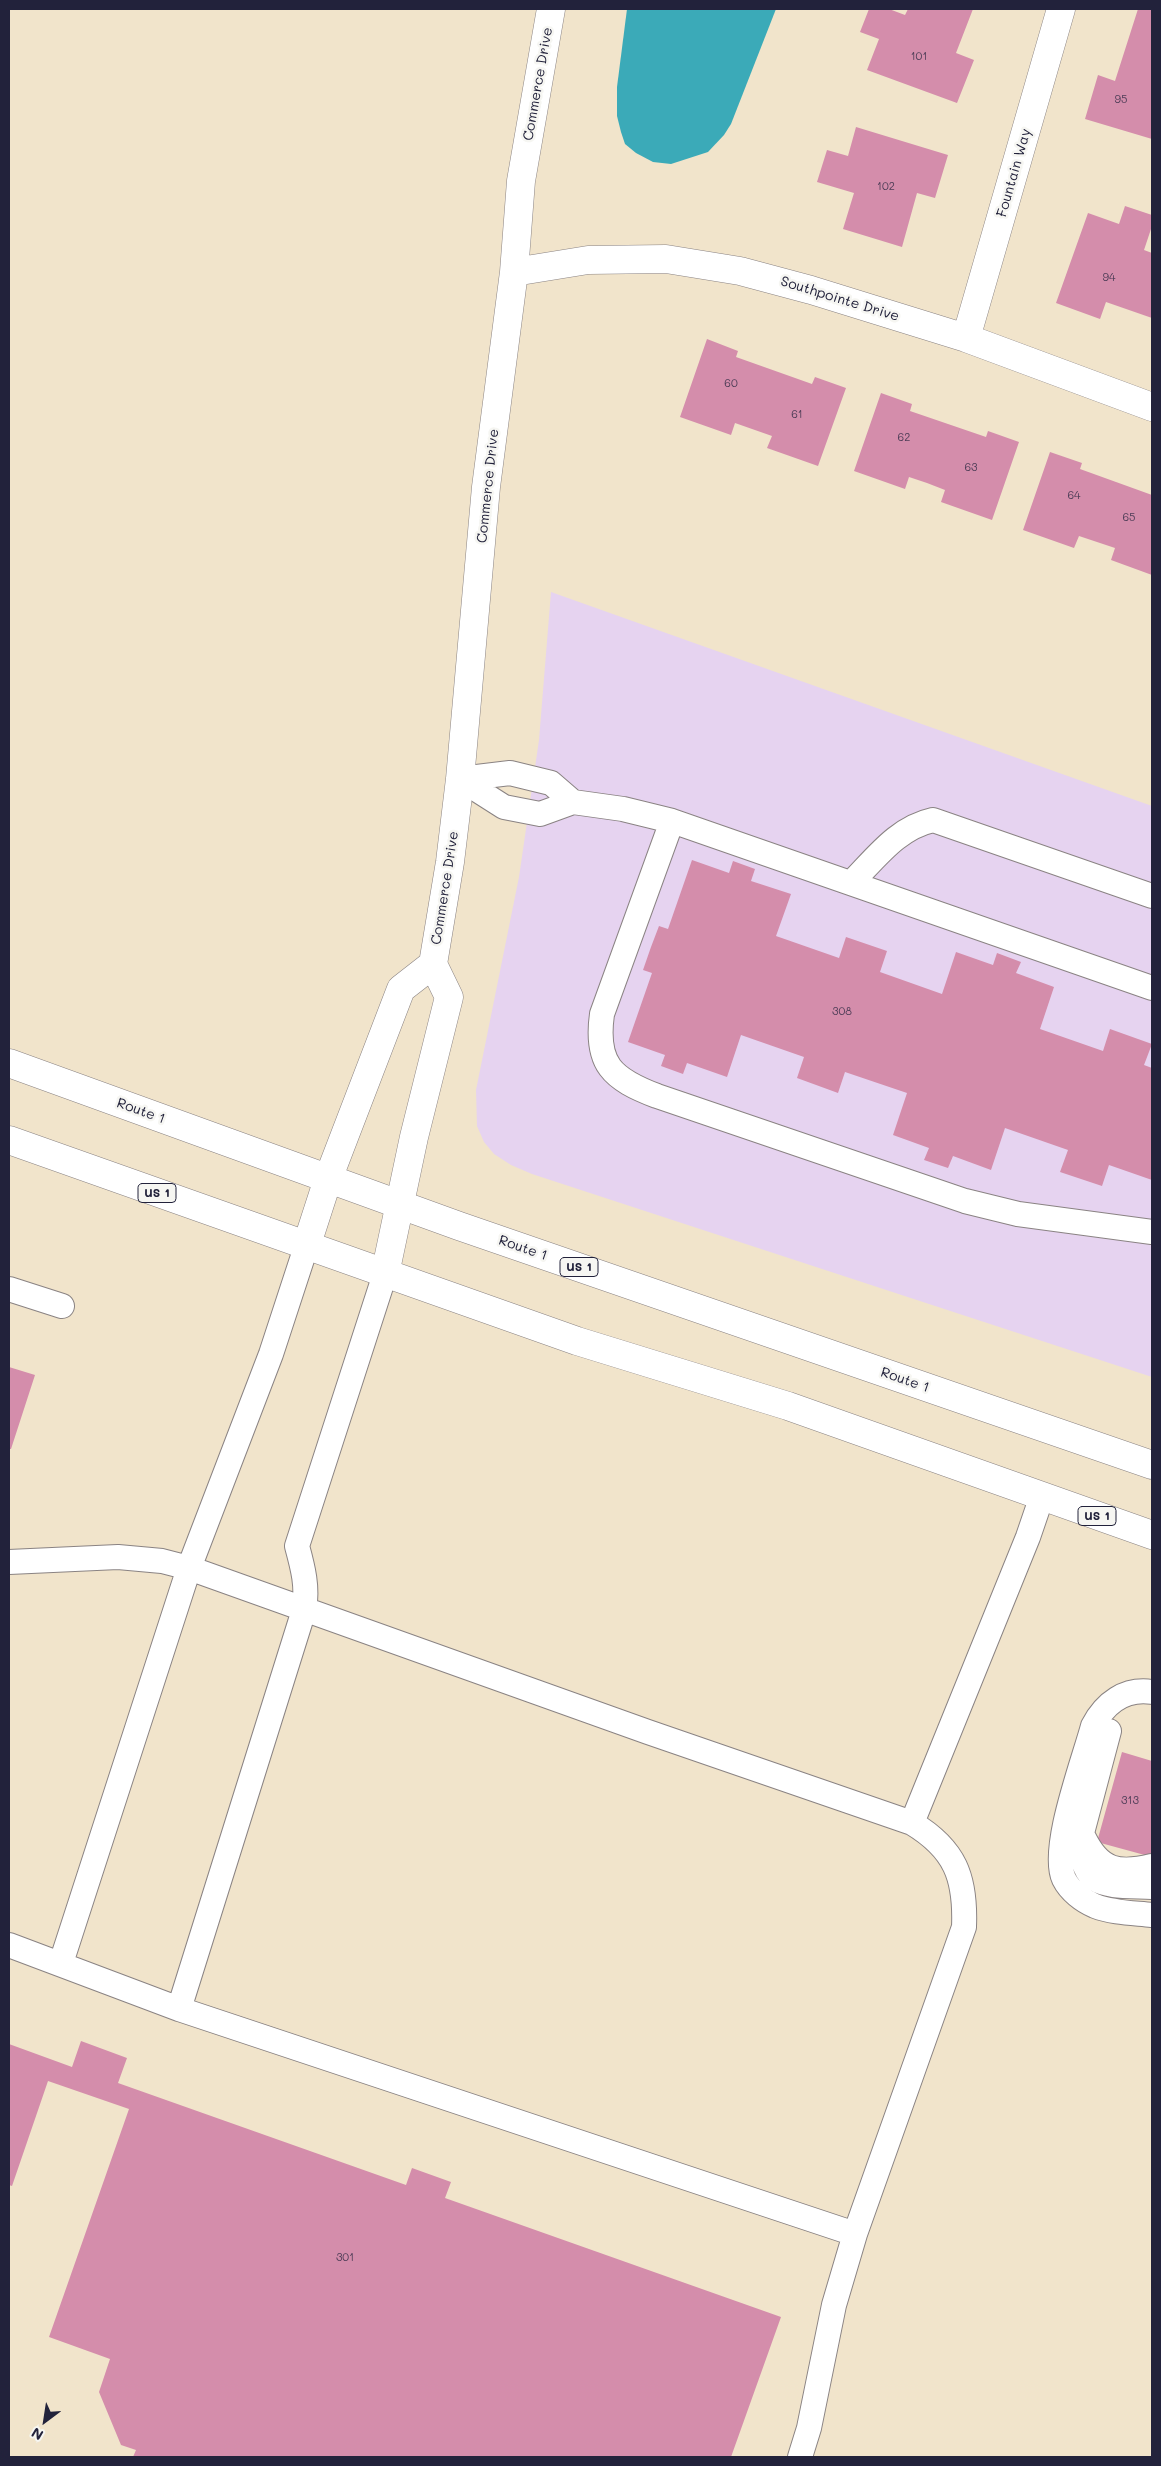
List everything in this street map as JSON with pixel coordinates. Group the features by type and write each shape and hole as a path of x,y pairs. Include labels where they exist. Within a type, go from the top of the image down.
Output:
{"street":[{"name":"Commerce Drive","path":"385,1274 449,997 433,964 450,862 460,779 486,487 514,272 521,181 551,9"},
{"name":"Fountain Way","path":"966,338 1061,9"},
{"name":"Southpointe Drive","path":"514,272 588,260 666,259 740,270 966,338 1152,407"},
{"name":"Commerce Drive","path":"306,1246 328,1179 401,989 433,964"},
{"name":"Route 1","path":"9,1062 328,1179 1152,1466"},
{"name":"US 1","path":"9,1140 577,1341 788,1406 1152,1535"}],"lane":[{"path":"460,779 510,773 551,783 574,802"},
{"path":"460,779 504,807 540,814 574,802 623,809 672,821 1152,988"},
{"path":"851,883 904,830 916,824 933,820 1152,896"},
{"path":"672,821 602,1014 600,1046 606,1062 624,1081 657,1096 965,1201 1018,1214 1152,1232"},
{"path":"60,1963 189,1568 271,1354 306,1246"},
{"path":"179,2009 304,1610 307,1596 305,1573 297,1546 385,1274"},
{"path":"9,1289 62,1306"},
{"path":"912,1823 1028,1537 1042,1496"},
{"path":"9,1562 118,1557 162,1561 189,1568 912,1823 929,1834 944,1848 954,1862 962,1881 965,1900 964,1927 855,2234 834,2305 809,2428 800,2457"},
{"path":"1151,1691 1132,1691 1106,1706 1100,1712 1093,1726 1063,1832 1060,1855 1064,1878 1069,1886 1085,1901 1109,1910 1152,1915"},
{"path":"1151,1691 1128,1704 1112,1724 1082,1833 1080,1850 1083,1861 1093,1877 1112,1886 1152,1887"},
{"path":"1082,1833 1096,1857 1110,1868 1130,1871 1152,1866"},
{"path":"9,1945 179,2009 855,2234"}],"shaded area":[{"path":"551,592 1152,806 1152,1377 532,1174 511,1165 494,1154 484,1142 477,1126 476,1090 519,877 539,740"}],"water":[{"path":"627,9 776,9 731,124 724,135 708,152 671,164 653,162 636,153 625,144 617,116 617,87"}],"building":[{"path":"869,9 889,9 905,15 908,9 973,9 956,53 974,60 957,103 867,70 879,39 860,32"},
{"path":"1138,9 1152,9 1152,139 1085,119 1098,75 1115,81"},
{"path":"856,127 948,155 935,198 917,193 902,247 843,229 854,193 817,182 827,150 848,156"},
{"path":"1125,206 1152,215 1152,226 1144,250 1152,253 1152,318 1106,302 1100,319 1056,303 1088,213 1119,224"},
{"path":"707,339 738,351 736,357 812,384 815,377 846,388 818,466 767,448 772,436 735,423 731,435 680,417"},
{"path":"881,393 912,404 910,411 986,437 988,431 1019,442 992,520 941,502 945,490 927,483 909,477 905,489 854,471"},
{"path":"1050,452 1082,463 1080,469 1152,495 1152,575 1111,560 1115,548 1079,536 1074,548 1023,530"},
{"path":"692,860 729,873 733,861 755,869 751,881 791,894 776,936 839,958 846,937 887,951 880,972 942,994 956,952 993,965 997,953 1021,962 1016,973 1054,987 1040,1029 1103,1051 1110,1029 1152,1044 1144,1065 1152,1068 1152,1180 1109,1165 1102,1186 1060,1172 1068,1150 1005,1128 991,1170 953,1156 948,1168 924,1160 929,1148 893,1135 907,1093 845,1072 838,1093 797,1078 804,1057 741,1035 727,1077 687,1063 683,1074 661,1066 665,1055 628,1042 652,973 643,970 651,947 659,926 668,929"},
{"path":"9,1367 35,1375 11,1449 9,1449"},
{"path":"1122,1752 1152,1761 1152,1857 1097,1842"},
{"path":"81,2041 127,2058 118,2083 406,2185 412,2168 451,2182 445,2198 781,2317 731,2457 133,2457 136,2450 121,2445 99,2392 110,2359 49,2337 129,2109 48,2081 12,2186 9,2185 9,2044 72,2067"}]}
